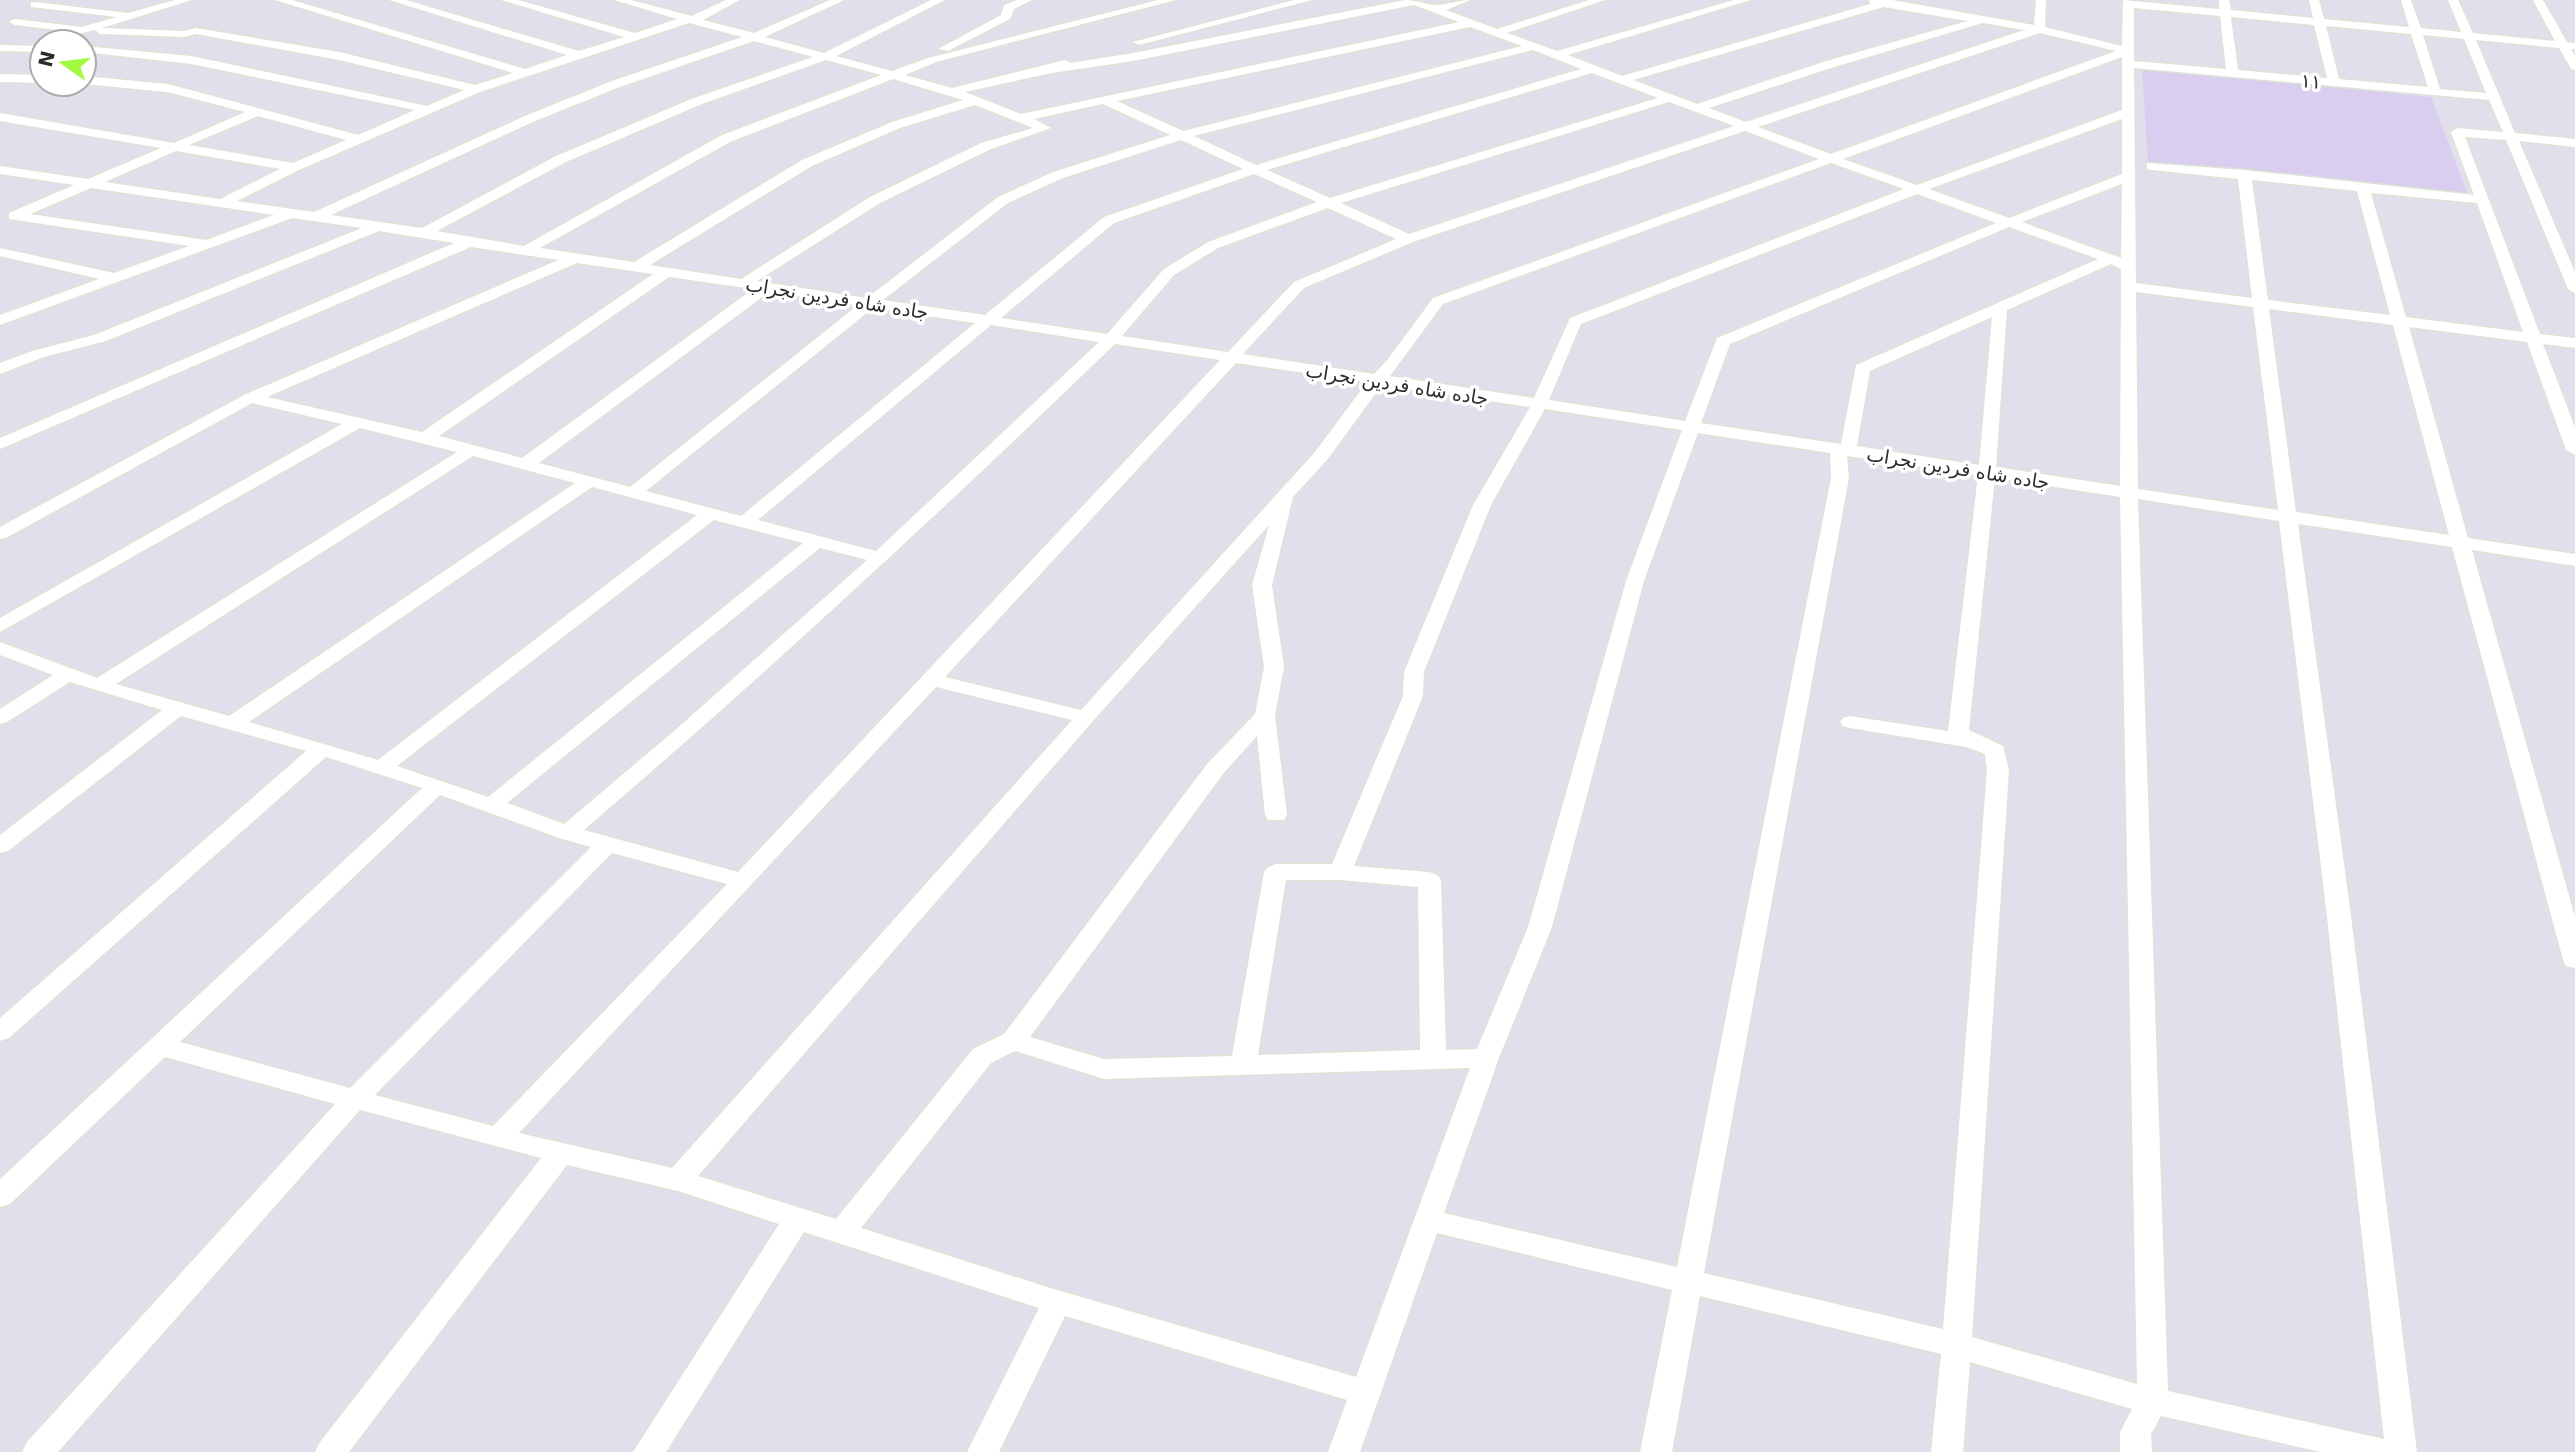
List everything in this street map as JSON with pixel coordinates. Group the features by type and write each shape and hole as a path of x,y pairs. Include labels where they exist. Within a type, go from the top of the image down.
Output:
{"street":[{"path":"136,15 36,3 12,25 82,30 136,15 187,0"},
{"path":"280,0 522,72"},
{"path":"394,0 576,54"},
{"path":"506,0 634,36"},
{"path":"619,0 951,91 1045,128"},
{"path":"220,204 294,167 475,89 576,54 691,19 735,0"},
{"path":"313,218 531,118 616,84 757,36 839,0"},
{"path":"424,233 561,159 656,117 827,56 940,0"},
{"path":"932,60 946,47 1006,17 1008,7 1027,0"},
{"path":"525,251 727,138 932,60 1171,0"},
{"path":"1052,69 1096,54 1307,0"},
{"path":"1436,9 1466,0"},
{"path":"1498,32 1600,0"},
{"path":"1557,55 1746,0"},
{"name":"۱۱","path":"1864,0 1967,14 1982,20 2039,29 2129,58 2232,74 2493,97"},
{"path":"498,1138 743,881 1299,285 1408,239 2039,29 2041,0"},
{"path":"2224,0 2232,74"},
{"path":"2314,0 2334,83"},
{"path":"2406,0 2435,92"},
{"path":"2453,0 2575,289"},
{"path":"2538,0 2569,46 2575,66"},
{"path":"951,91 1052,69 1133,57 1413,1 1537,46 1669,99 2130,268"},
{"path":"1620,80 1885,2"},
{"path":"2136,1452 2136,1432 2153,1402 2129,493 2128,2 2569,46"},
{"path":"100,31 186,34 202,26 155,20"},
{"path":"1698,108 1827,65 1982,20"},
{"path":"1021,118 1472,23"},
{"path":"196,30 339,56 475,89"},
{"path":"634,492 1003,200 1058,175 1184,135 1537,46"},
{"path":"0,48 28,48"},
{"path":"98,50 191,60 426,109"},
{"path":"678,1180 1086,716 1321,456 1438,301 1829,158 2129,58"},
{"path":"745,522 1109,220 1255,169 1593,69"},
{"path":"0,78 28,79"},
{"path":"98,81 168,88 358,139"},
{"path":"567,834 880,558 1109,341 1169,272 1213,245 1325,204 1669,99"},
{"path":"635,268 807,163 896,125 977,100"},
{"path":"1104,100 1184,135 1325,204 1408,239"},
{"path":"744,283 875,200 986,146 1120,107"},
{"path":"7,215 256,112"},
{"path":"1340,872 1413,696 1414,671 1482,505 1539,405 1575,321 1915,190 2129,112"},
{"path":"0,117 294,167"},
{"path":"2575,143 2458,132 2575,450"},
{"path":"2152,166 2483,200"},
{"name":"جاده شاه فردین نجراب","path":"0,170 424,233 1109,341 2575,560"},
{"path":"2244,174 2338,908 2400,1452"},
{"path":"1344,1452 1486,1058 1540,927 1636,581 1723,341 2010,222 2127,177"},
{"path":"2363,188 2401,321 2458,543 2575,960"},
{"path":"0,320 289,214"},
{"path":"7,215 210,244"},
{"path":"0,369 38,354 124,329 376,227"},
{"path":"0,444 469,242"},
{"path":"0,252 115,278"},
{"path":"0,534 250,398 575,258"},
{"path":"1656,1452 1840,478 1843,450 1862,368 2111,259"},
{"path":"425,438 666,272"},
{"path":"527,463 766,287"},
{"path":"2130,287 2575,343"},
{"path":"0,306 22,312"},
{"path":"1969,741 1960,735 1958,730 1987,472 2000,308"},
{"path":"250,398 527,463 880,558"},
{"path":"0,626 358,422"},
{"path":"99,686 471,450"},
{"path":"232,724 590,481"},
{"path":"1276,815 1265,715 1274,667 1262,585 1286,493"},
{"path":"381,768 711,513"},
{"path":"491,806 817,541"},
{"path":"0,648 99,686 381,768 567,834 743,881"},
{"path":"0,718 69,674"},
{"path":"930,679 1086,716"},
{"path":"0,846 175,710"},
{"path":"841,1233 982,1056 1013,1041 1215,769 1265,715"},
{"path":"1850,722 1969,741 1995,751 1998,770 1947,1452"},
{"path":"0,1032 323,750"},
{"path":"0,1196 437,786"},
{"path":"38,1452 355,1099 608,844"},
{"path":"1243,1066 1276,872 1340,872 1429,880 1433,1060"},
{"path":"1013,1041 1104,1069 1486,1058"},
{"path":"159,1046 498,1138 678,1180 1057,1302 1364,1392"},
{"path":"331,1452 560,1154"},
{"path":"649,1452 797,1219"},
{"path":"1428,1220 1957,1345 2300,1443 2382,1452"},
{"path":"984,1452 1057,1302"}],"shaded area":[{"path":"2142,68 2431,97 2470,200 2148,164"}]}
